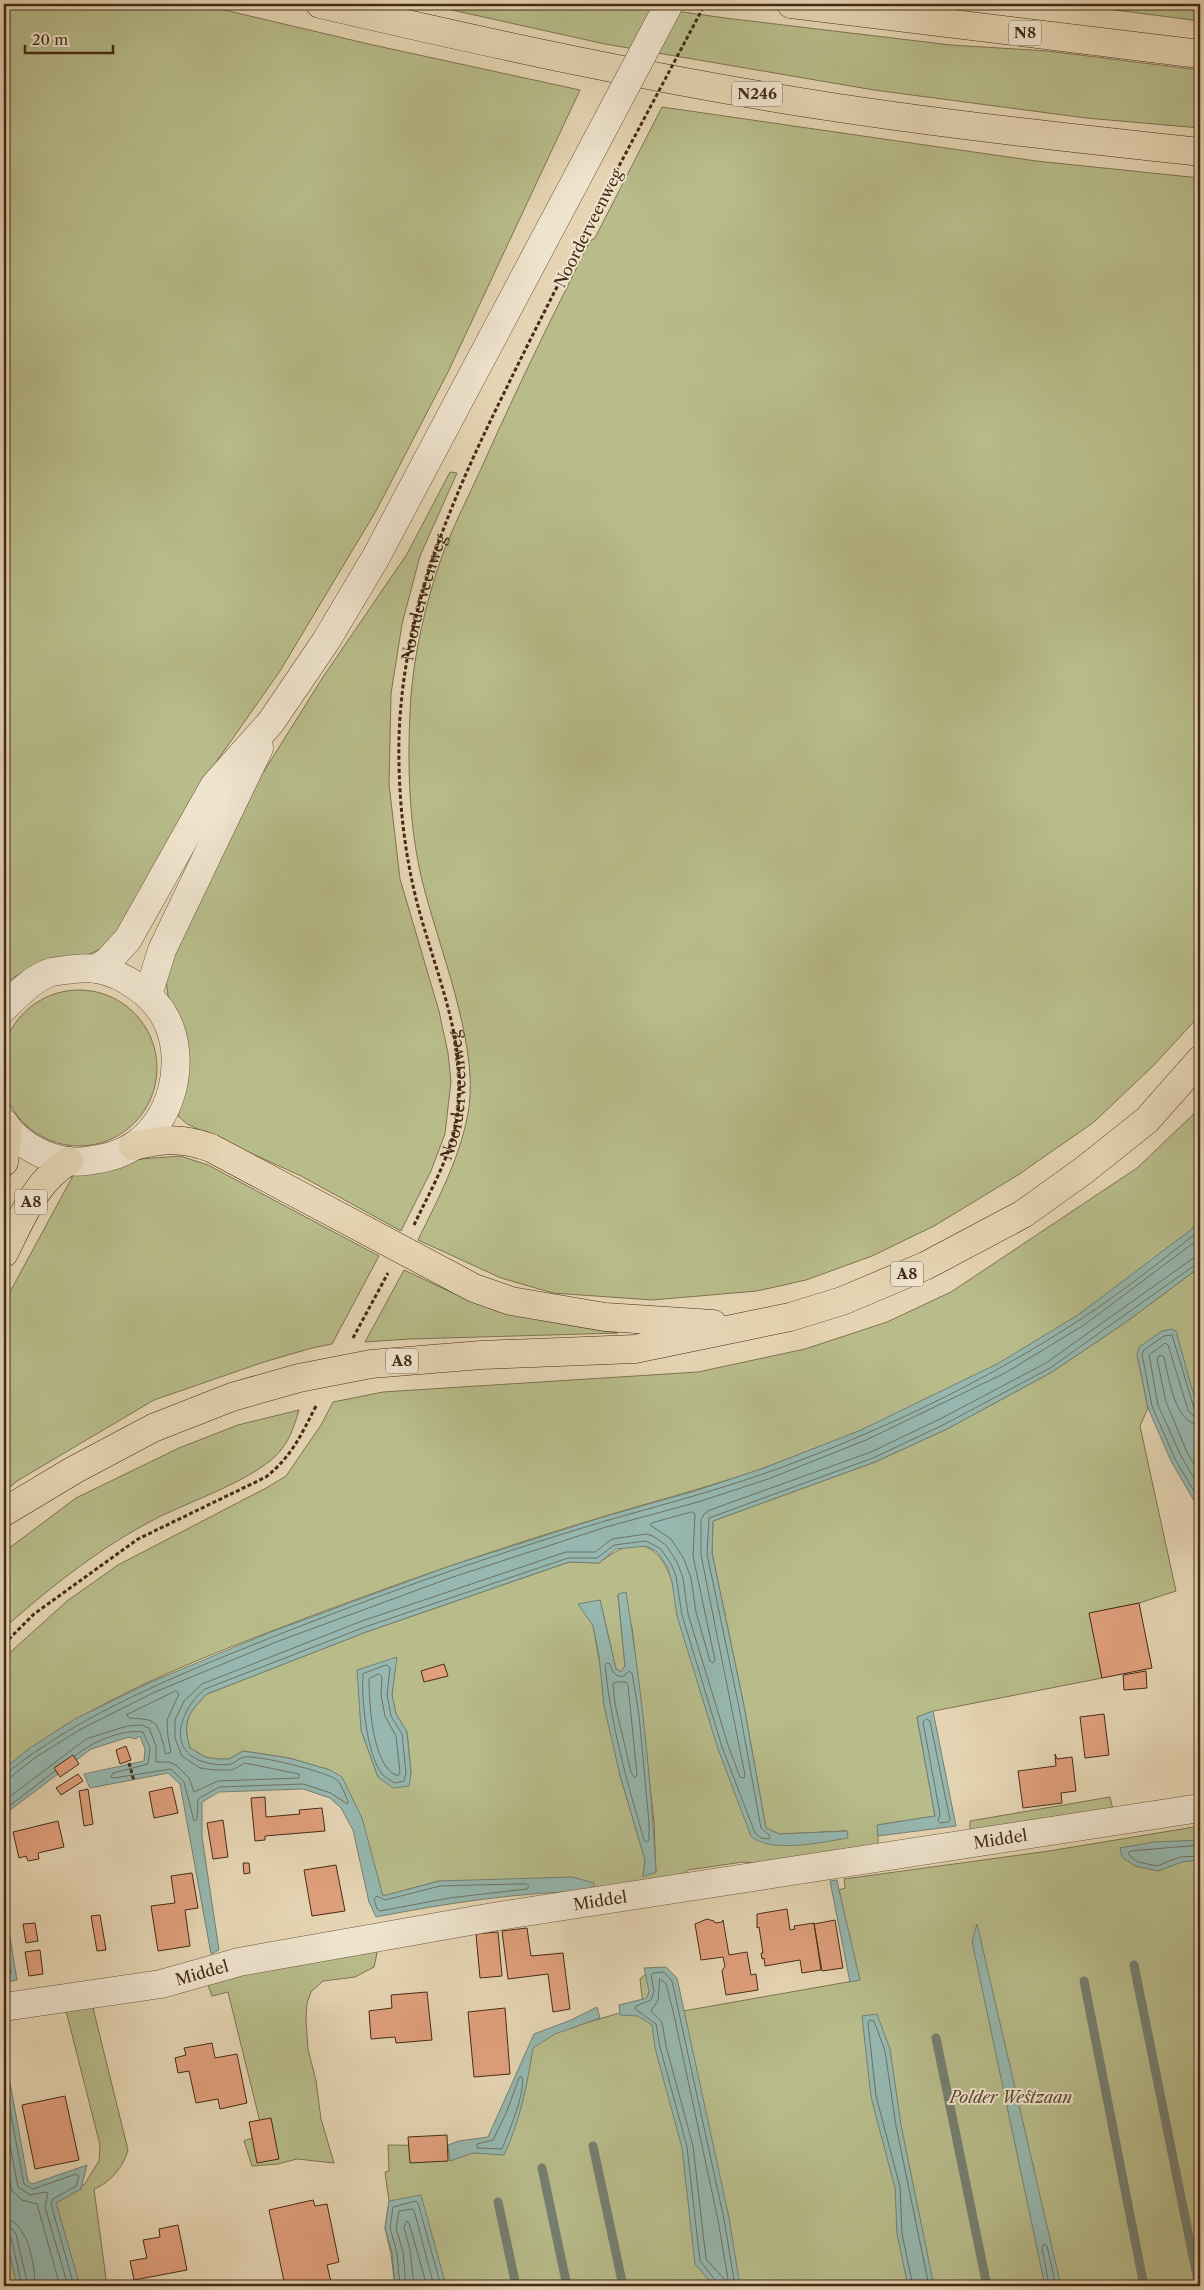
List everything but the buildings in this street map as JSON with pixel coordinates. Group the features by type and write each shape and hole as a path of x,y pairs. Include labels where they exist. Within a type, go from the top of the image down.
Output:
{"highway":[{"name":"N246","path":"320,4 559,57 710,87 839,108 951,123 1200,152"},
{"name":"N8","path":"791,4 1200,54"},
{"name":"A8","path":"4,1512 74,1470 171,1421 232,1397 299,1378 372,1364 481,1355 635,1349 747,1327 842,1301 878,1287 941,1258 1023,1214 1083,1171 1147,1120 1200,1060"},
{"path":"4,1162 6,1126"},
{"name":"A8","path":"134,1146 166,1139 191,1140 211,1148 474,1288 511,1301 605,1317 747,1327"},
{"name":"A8","path":"4,1253 40,1186 57,1168 69,1161"}],"street":[{"name":"Noorderveenweg","path":"97,969 110,960 128,939 214,786 271,722 326,641 376,557 669,4"},
{"name":"Noorderveenweg","path":"148,995 162,950 271,722"},
{"path":"4,1008 22,989 51,972 97,969 128,980 148,995 166,1018 175,1046 175,1076 168,1102 154,1127 134,1146 108,1159 69,1161 50,1157 30,1148 6,1126"},
{"name":"Middel","path":"4,2007 161,1984 239,1962 493,1917 1200,1808"}],"path":[{"name":"Noorderveenweg","path":"413,1227 452,1144 460,1091 457,1051 451,1018 412,880 400,789 399,739 402,686 413,623 430,563 456,496 482,438 610,183 705,4"},
{"path":"350,1343 393,1264"},
{"path":"4,1644 34,1614 138,1539 266,1477 283,1464 316,1406"},
{"path":"129,1763 134,1782"}],"green space":[{"path":"4,4 199,4 373,45 580,90 448,372 376,511 280,671 198,788 119,932 105,946 93,953 29,969 16,976 4,986"},
{"path":"425,4 627,4 725,18 951,45 1048,51 1200,70 1200,128 1086,118 874,90 605,44"},
{"path":"1069,4 1200,4 1200,21"},
{"path":"662,107 1036,161 1200,178 1200,1015 1153,1066 1094,1122 1018,1175 934,1226 872,1256 806,1280 757,1291 652,1300 553,1293 501,1278 418,1240 449,1175 461,1142 469,1107 470,1081 468,1053 455,994 417,858 411,812 409,741 411,696 421,628 445,549 550,322 590,241 595,238"},
{"path":"450,472 457,473 420,556 402,624 391,694 389,784 400,879 439,1011 448,1053 451,1081 445,1134 431,1171 401,1231 301,1176 187,1124 178,1116 182,1103 166,980 171,949 241,808 323,677 407,554"},
{"path":"79,990 109,996 122,1003 134,1013 144,1025 151,1038 157,1068 151,1098 144,1111 134,1123 122,1133 109,1140 79,1146 49,1140 36,1133 24,1123 14,1111 7,1098 1,1068 7,1038 14,1025 24,1013 36,1003 49,996"},
{"path":"1200,1108 1200,1223 1078,1315 965,1382 883,1421 741,1476 565,1528 453,1565 227,1648 149,1682 74,1721 4,1769 4,1658 67,1601 118,1565 286,1476 321,1425 333,1402 383,1392 698,1372 805,1349 887,1322 951,1292 1137,1168"},
{"path":"180,1156 208,1165 379,1256 332,1344 264,1362 154,1400 17,1481 4,1492 4,1303 75,1172 128,1160"},
{"path":"1200,1267 1200,1412 1192,1389 1137,1354 1148,1408 1140,1426 1176,1591 1139,1603 1090,1613 1102,1678 934,1711 917,1717 935,1816 878,1825 878,1847 767,1864 743,1862 688,1870 673,1882 593,1891 439,1881 383,1896 330,1770 289,1758 243,1751 229,1759 216,1759 205,1757 190,1748 187,1731 188,1718 207,1694 366,1632 569,1562 599,1563 621,1549 641,1546 657,1555 665,1565 671,1578 751,1836 847,1831 779,1834 766,1828 743,1701 712,1553 713,1521 875,1462 947,1429 1052,1372 1126,1322","holes":["618,1595 632,1627 654,1822 656,1872 643,1876 645,1860 620,1775 593,1626 600,1600 616,1669 621,1672 625,1666","396,1657 392,1695 396,1714 407,1732 411,1773 378,1777 361,1730"]},
{"path":"404,1270 478,1303 547,1321 618,1333 365,1342"},
{"path":"299,1410 289,1438 270,1461 245,1477 140,1527 98,1553 59,1582 4,1628 4,1552 76,1498 179,1448 238,1425"},
{"path":"1110,1797 1114,1814 970,1835 970,1821"},
{"name":"Polder Westzaan","path":"1200,1826 1200,2286 395,2286 385,2228 389,2201 385,2172 389,2171 388,2145 479,2146 501,2136 535,2038 643,2006 640,1979 648,1972 672,2013 859,1980 839,1890 845,1888 844,1879 1049,1851"},
{"path":"379,1944 374,1967 355,1977 323,1981 311,1992 307,2003 308,2049 316,2081 321,2119 334,2163 297,2159 278,2164 252,2166 244,2141 263,2134 228,1992 212,1996 207,1982"},
{"path":"91,2000 128,2150 116,2173 106,2183 94,2189 107,2286 4,2286 4,2114 27,2189 76,2183 84,2185 99,2161 100,2145 64,2003"}],"water":[{"path":"1200,1223 1200,1267 1126,1322 1052,1372 947,1429 875,1462 713,1521 712,1553 743,1701 766,1828 779,1834 847,1831 848,1838 783,1846 760,1841 751,1836 718,1749 677,1616 672,1582 667,1566 657,1552 647,1546 616,1549 599,1563 569,1562 366,1632 207,1694 191,1712 187,1724 190,1748 205,1757 229,1759 243,1751 289,1758 330,1770 342,1777 362,1818 383,1896 439,1881 572,1877 594,1883 593,1891 484,1899 376,1917 369,1902 353,1830 341,1808 330,1798 303,1789 219,1792 202,1802 202,1837 219,1950 211,1954 180,1784 168,1773 90,1788 84,1774 144,1761 145,1749 140,1736 135,1739 129,1737 91,1749 9,1811 4,1820 4,1769 30,1748 75,1719 151,1682 271,1632 447,1567 603,1517 695,1491 764,1468 861,1430 999,1363 1078,1315"},
{"path":"1172,1329 1176,1331 1200,1412 1200,1511 1171,1461 1148,1408 1137,1354 1139,1347 1162,1331"},
{"path":"626,1592 645,1732 656,1872 643,1877 645,1860 620,1775 604,1706 599,1656 593,1626 578,1604 600,1600 616,1669 621,1672 625,1666 618,1594"},
{"path":"397,1657 392,1695 396,1714 407,1732 411,1774 409,1786 393,1788 378,1777 361,1730 357,1670"},
{"path":"933,1711 956,1826 878,1836 877,1825 935,1816 917,1717"},
{"path":"1200,1840 1200,1860 1182,1862 1158,1871 1135,1866 1122,1857 1120,1848 1154,1842"},
{"path":"837,1880 860,1980 850,1982 830,1881"},
{"path":"4,1901 17,1980 4,1983"},
{"path":"977,1924 1061,2286 1045,2286 972,1941"},
{"path":"666,1967 677,1978 729,2218 740,2286 714,2286 695,2264 682,2148 655,2048 652,2025 638,2016 620,2015 619,2005 647,1998 649,1991 644,1968"},
{"path":"597,2007 600,2018 555,2034 533,2048 522,2103 504,2155 473,2153 450,2161 448,2145 459,2141 488,2137 534,2034 571,2020"},
{"path":"877,2014 890,2049 901,2125 934,2286 908,2286 897,2234 895,2188 871,2097 862,2016"},
{"path":"4,2050 28,2181 32,2184 87,2165 81,2189 56,2203 80,2286 17,2286 4,2230"},
{"path":"421,2195 446,2286 395,2286 392,2253 385,2228 389,2201"}],"waterway":[{"path":"1134,1965 1199,2286"},
{"path":"1084,1981 1144,2286"},
{"path":"936,2038 987,2286"},
{"path":"593,2146 623,2286"},
{"path":"542,2168 567,2286"},
{"path":"498,2202 516,2286"}]}
